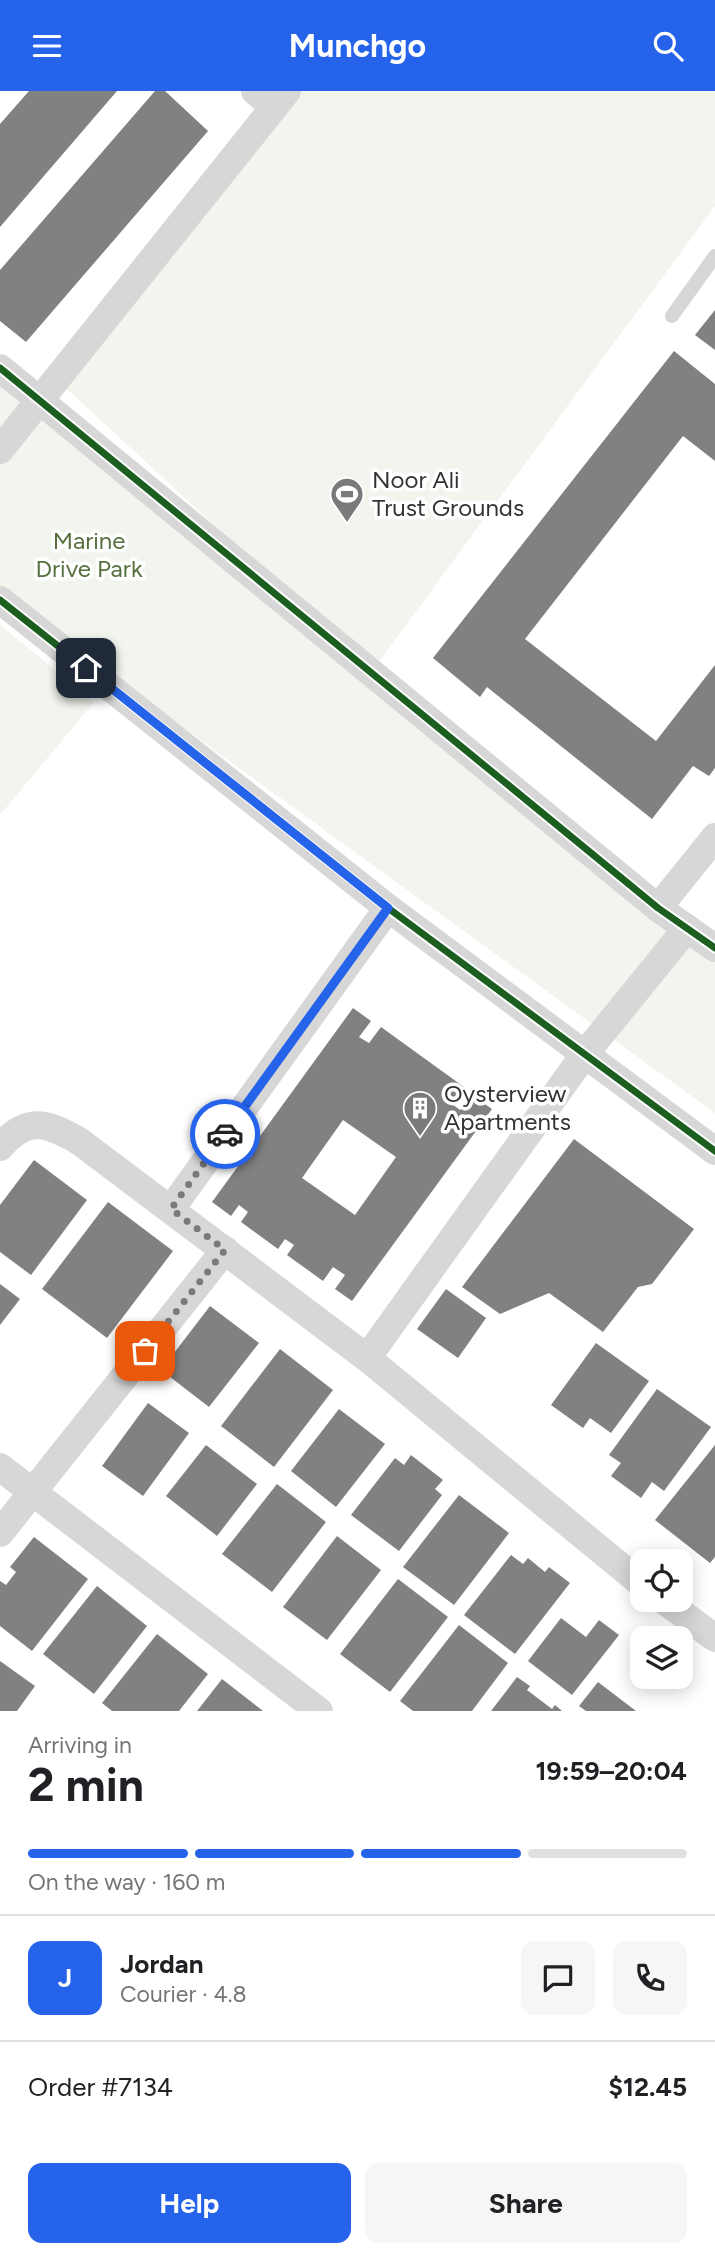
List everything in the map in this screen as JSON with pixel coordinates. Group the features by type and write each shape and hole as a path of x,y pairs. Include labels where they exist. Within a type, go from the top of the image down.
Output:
{"street":[{"path":"0,450 272,96"},
{"path":"0,368 658,908 715,948"},
{"path":"0,600 388,908 715,1151"},
{"path":"658,908 715,837"},
{"path":"171,1209 388,908"},
{"path":"368,1358 584,1055 687,928"},
{"path":"0,1147 12,1133 30,1126 53,1126 79,1141 368,1358 630,1574"},
{"path":"0,1533 225,1250"},
{"path":"0,1467 318,1711"},
{"path":"680,1612 715,1638"}],"lane":[{"path":"672,316 715,256"}],"green space":[{"name":"Noor Ali Trust Grounds","path":"288,91 715,91 715,206 372,671 55,378"},
{"name":"Marine Drive Park","path":"0,373 715,948 715,1113 0,595"},
{"path":"0,625 94,702 0,815"}],"building":[{"path":"29,91 117,91 0,227 0,124"},
{"path":"155,91 165,91 208,131 26,342 0,321 0,270"},
{"path":"715,310 715,350 695,335"},
{"path":"674,351 715,384 715,461 683,436 525,639 656,741 715,665 715,768 709,776 693,766 652,819 487,687 480,697 433,658"},
{"name":"Oysterview Apartments","path":"353,1008 371,1021 359,1037 369,1043 381,1027 464,1087 452,1104 460,1110 472,1095 492,1109 352,1301 335,1289 345,1275 333,1267 323,1281 287,1255 294,1245 285,1239 278,1249 241,1222 248,1212 239,1205 231,1216 212,1202","holes":["343,1120 396,1157 355,1215 302,1178"]},
{"path":"574,1139 694,1229 652,1284 638,1287 603,1332 549,1293 500,1314 462,1287"},
{"path":"34,1160 87,1200 31,1275 0,1252 0,1205"},
{"path":"108,1202 173,1251 107,1338 42,1289"},
{"path":"0,1284 20,1299 0,1325"},
{"path":"446,1289 486,1318 458,1358 417,1329"},
{"path":"210,1306 259,1343 209,1407 161,1370"},
{"path":"596,1343 649,1381 611,1433 590,1418 583,1428 551,1405"},
{"path":"280,1349 333,1390 274,1467 221,1426"},
{"path":"657,1389 711,1427 664,1491 652,1482 641,1498 611,1476 621,1463 609,1455"},
{"path":"148,1403 189,1433 143,1496 102,1466"},
{"path":"339,1409 385,1444 336,1507 291,1471"},
{"path":"206,1445 257,1484 217,1536 166,1496"},
{"path":"715,1445 715,1557 710,1563 655,1520"},
{"path":"411,1455 443,1480 435,1489 442,1495 399,1551 351,1515 395,1458 404,1465"},
{"path":"277,1484 326,1522 272,1592 222,1554"},
{"path":"459,1495 509,1533 454,1605 403,1567"},
{"path":"337,1536 381,1570 327,1640 283,1607"},
{"path":"34,1537 88,1579 32,1651 0,1626 0,1581 6,1585 16,1572 10,1567"},
{"path":"511,1555 523,1564 528,1558 545,1572 549,1567 570,1583 515,1654 464,1615"},
{"path":"398,1579 448,1617 390,1692 340,1654"},
{"path":"97,1586 147,1626 94,1694 43,1654"},
{"path":"561,1618 586,1637 599,1620 619,1635 572,1695 528,1661"},
{"path":"459,1625 508,1663 472,1711 413,1711 400,1701"},
{"path":"157,1634 208,1674 179,1711 112,1711 102,1703"},
{"path":"0,1661 35,1686 17,1711 0,1711"},
{"path":"517,1677 530,1686 527,1690 552,1709 555,1705 562,1711 491,1711"},
{"path":"222,1679 263,1711 197,1711"},
{"path":"598,1682 636,1711 586,1711 579,1706"}],"cycle path":[{"path":"0,368 658,908 715,948"},
{"path":"0,600 388,908 715,1151"}],"way so far":[{"path":"145,1351 225,1250 171,1209 225,1134"}],"place":[{"name":"Noor Ali Trust Grounds","path":"347,524"},
{"name":"Oysterview Apartments","path":"420,1138"}],"route":[{"path":"86,668 388,908 225,1134"}]}
